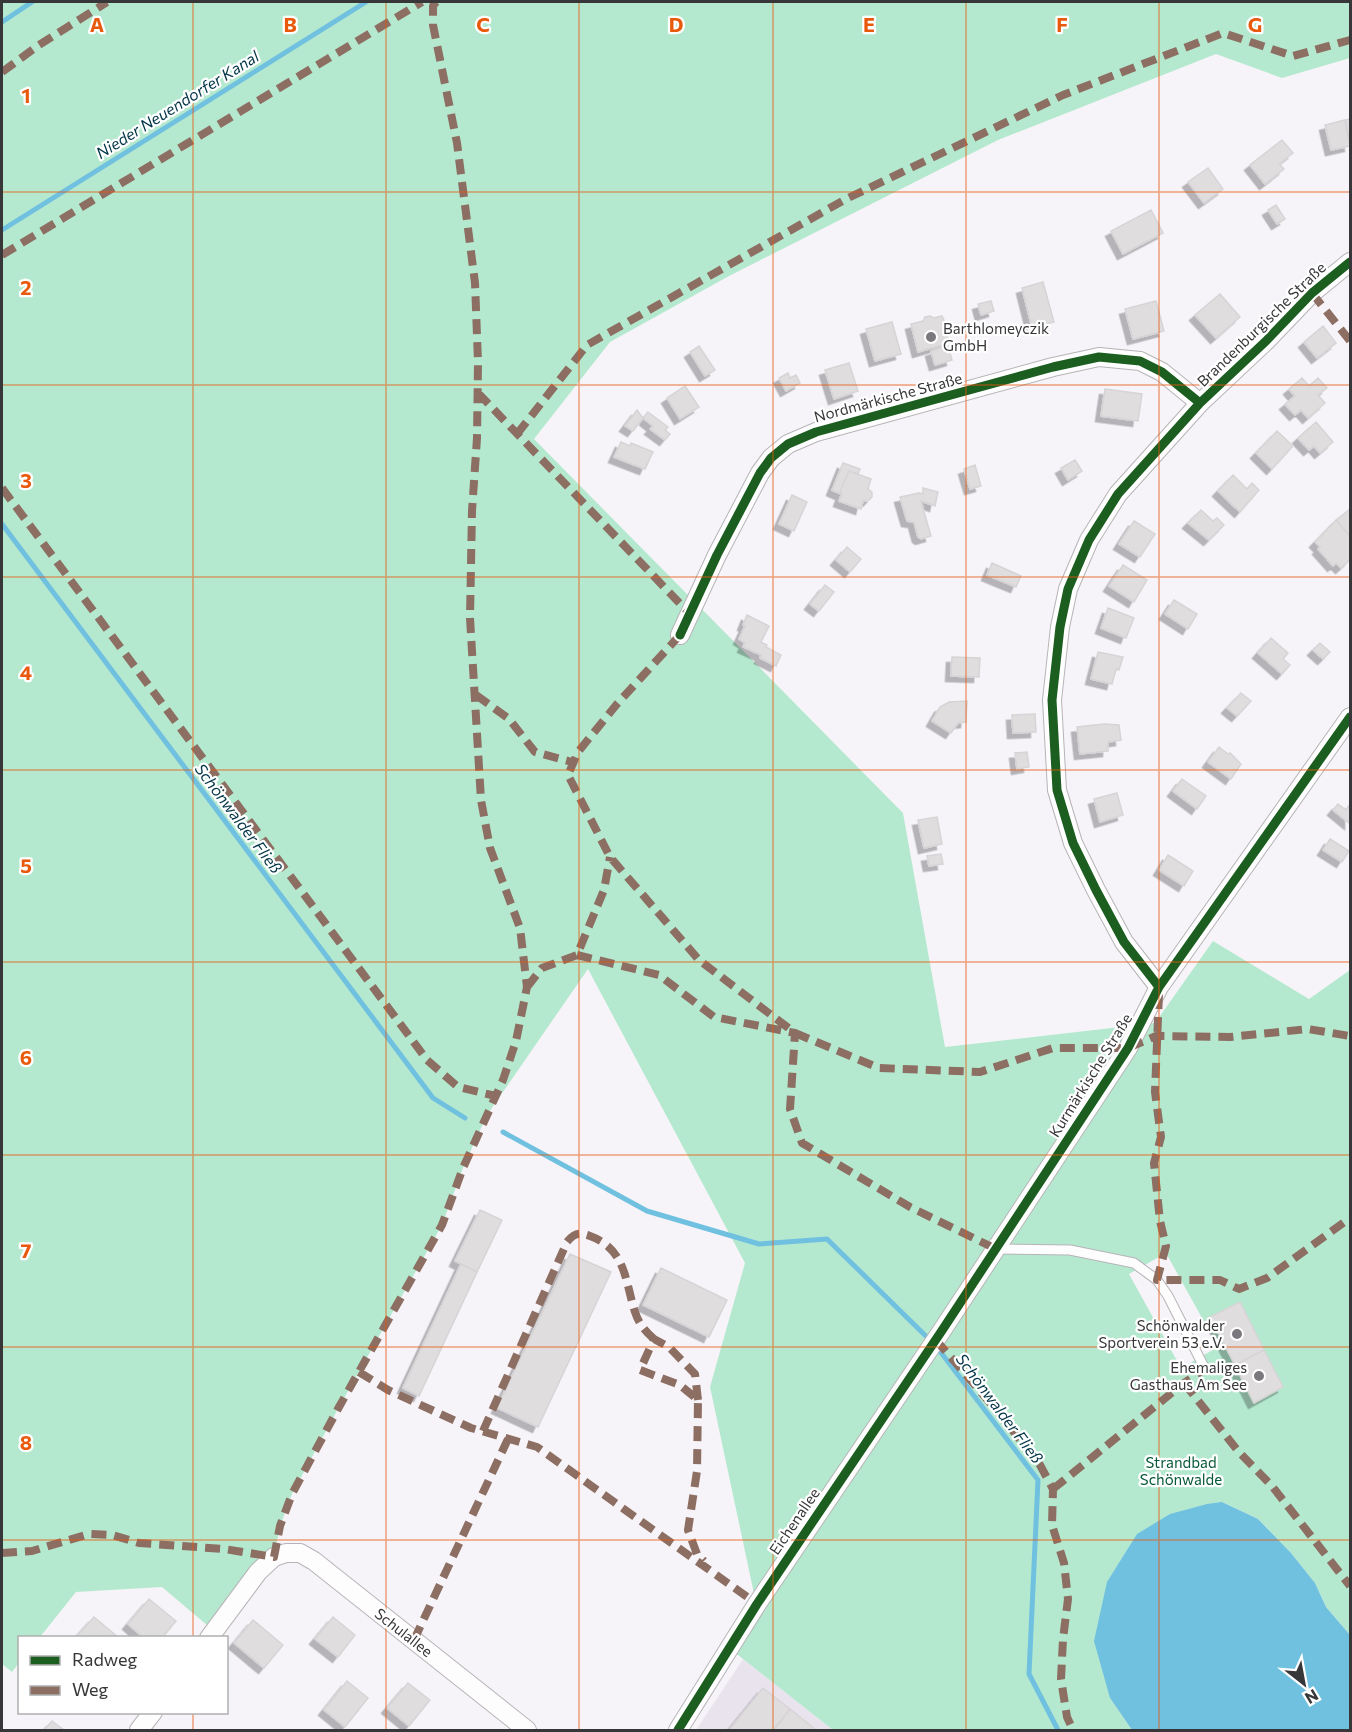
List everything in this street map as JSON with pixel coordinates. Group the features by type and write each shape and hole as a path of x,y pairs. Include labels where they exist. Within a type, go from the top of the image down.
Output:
{"street":[{"name":"Brandenburgische Straße","path":"1159,987 1124,942 1073,843 1057,790 1052,700 1060,627 1068,589 1089,540 1119,494 1200,403 1266,341 1312,293 1350,262"},
{"name":"Nordmärkische Straße","path":"680,634 717,555 760,473 771,458 788,444 816,432 1053,367 1099,357 1140,361 1162,372 1200,403"},
{"name":"Kurmärkische Straße","path":"936,1339 1128,1048 1159,987 1350,717"},
{"name":"Eichenallee","path":"678,1731 756,1604 936,1339"},
{"name":"Schulallee","path":"210,1636 258,1572 274,1557 300,1552 527,1731"},
{"path":"139,1731 152,1714"}],"lane":[{"path":"996,1249 1070,1250 1134,1263 1157,1280 1168,1296 1205,1369"}],"shaded area":[{"path":"743,1659 833,1730 696,1730"}],"green space":[{"name":"Strandbad Schönwalde","path":"2,2 1350,2 1350,58 1282,78 1216,54 998,140 729,276 610,342 534,439 903,813 945,1047 1155,1023 1213,941 1309,999 1350,970 1350,1635 1326,1607 1315,1583 1291,1553 1258,1519 1222,1502 1110,1698 1132,1730 833,1730 729,1648 756,1603 710,1387 745,1263 588,969 487,1115 463,1168 442,1225 292,1494 280,1526 274,1557 214,1631 162,1587 76,1592 41,1636 18,1636 18,1664 12,1672 2,1664","holes":["1166,1253 1218,1347 1181,1368 1129,1274"]}],"water":[{"path":"1222,1502 1258,1519 1291,1553 1315,1583 1326,1607 1350,1635 1350,1730 1132,1730 1110,1698 1094,1641 1107,1582 1137,1534 1170,1514"}],"building":[{"path":"1350,119 1350,142 1345,120"},
{"path":"1345,120 1350,146 1331,150 1325,125"},
{"path":"1282,140 1293,153 1279,164 1284,169 1265,184 1250,165"},
{"path":"1208,168 1223,189 1204,203 1188,182"},
{"path":"1276,205 1285,219 1277,224 1268,210"},
{"path":"1151,210 1163,233 1123,254 1111,231"},
{"path":"1043,282 1054,322 1032,328 1022,288"},
{"path":"1220,294 1240,317 1216,338 1195,315"},
{"path":"991,301 994,311 981,315 978,304"},
{"path":"1156,301 1164,331 1133,339 1125,309"},
{"name":"Barthlomeyczik GmbH","path":"942,316 947,327 949,343 918,352 911,324 923,321 925,317 934,318"},
{"path":"892,322 901,354 875,361 866,329"},
{"path":"1323,326 1336,343 1317,358 1304,342"},
{"path":"699,346 715,370 705,376 690,352"},
{"path":"948,346 952,360 935,365 931,351"},
{"path":"849,363 858,391 834,399 825,370"},
{"path":"788,373 790,378 796,375 800,383 786,391 779,378"},
{"path":"1302,378 1309,386 1318,378 1327,388 1318,395 1325,403 1308,418 1301,410 1295,415 1285,404 1295,396 1289,389"},
{"path":"685,386 699,407 680,419 667,398"},
{"path":"1105,389 1142,394 1138,421 1101,416"},
{"path":"637,410 643,418 633,431 625,426"},
{"path":"648,412 668,427 665,430 670,434 665,440 650,429 653,426 643,418"},
{"path":"1316,422 1333,442 1320,453 1314,446 1309,450 1298,438"},
{"path":"1277,431 1293,446 1272,469 1256,453"},
{"path":"621,442 630,446 631,443 653,452 645,469 614,457"},
{"path":"1075,460 1082,471 1068,480 1061,468"},
{"path":"843,463 860,469 858,474 849,471 840,491 841,494 832,490"},
{"path":"975,465 981,486 970,489 964,469"},
{"path":"849,471 871,479 868,489 872,492 872,497 868,501 863,501 861,509 839,501 842,493 840,491"},
{"path":"1233,475 1247,489 1252,483 1259,490 1240,512 1218,491"},
{"path":"923,488 938,492 935,506 921,501 931,536 921,539 918,537 914,522 907,521 900,497 923,494"},
{"path":"792,495 807,502 794,531 779,524"},
{"path":"1350,509 1350,536 1336,520"},
{"path":"1201,510 1213,521 1217,518 1224,525 1209,540 1188,523"},
{"path":"1336,520 1350,536 1350,560 1341,568 1336,563 1333,566 1315,542"},
{"path":"1134,521 1155,534 1140,557 1119,544"},
{"path":"847,547 861,559 850,572 836,560"},
{"path":"992,563 1021,576 1016,587 987,575"},
{"path":"1123,565 1147,580 1134,602 1109,586"},
{"path":"825,585 834,592 819,611 810,604"},
{"path":"1174,600 1197,614 1188,629 1165,614"},
{"path":"1108,608 1134,618 1126,638 1101,628"},
{"path":"747,615 769,626 761,642 781,655 776,666 760,658 761,655 743,647 745,643 739,639"},
{"path":"1271,638 1288,653 1283,659 1290,665 1282,674 1258,653"},
{"path":"1320,643 1330,652 1323,659 1313,650"},
{"path":"1098,652 1123,657 1119,670 1116,669 1112,684 1091,679"},
{"path":"952,657 980,658 979,677 951,676"},
{"path":"1241,693 1251,701 1237,716 1227,708"},
{"path":"967,701 966,722 958,723 951,733 932,721 940,707 949,702"},
{"path":"1035,714 1036,732 1013,733 1012,715"},
{"path":"1119,725 1121,740 1108,742 1108,751 1080,754 1077,727"},
{"path":"1219,747 1228,754 1230,753 1241,764 1231,779 1208,762"},
{"path":"1027,752 1029,767 1017,769 1015,753"},
{"path":"1182,779 1206,796 1197,809 1173,791"},
{"path":"1117,793 1123,815 1100,822 1094,799"},
{"path":"1338,804 1346,810 1350,804 1350,824 1333,810"},
{"path":"937,817 942,844 924,848 918,820"},
{"path":"1330,839 1349,851 1342,862 1323,850"},
{"path":"941,854 943,864 929,866 927,856"},
{"path":"1168,855 1193,871 1184,886 1159,870"},
{"path":"480,1210 502,1220 477,1272 455,1261"},
{"path":"570,1254 611,1272 538,1427 497,1408"},
{"path":"461,1264 477,1272 419,1396 403,1388"},
{"path":"661,1268 727,1300 709,1337 643,1305"},
{"name":"Schönwalder Sportverein 53 e.V.","path":"1240,1302 1264,1350 1235,1365 1210,1317"},
{"name":"Ehemaliges Gasthaus Am See","path":"1264,1350 1283,1387 1254,1403 1235,1365"},
{"path":"149,1599 176,1621 164,1636 142,1636 128,1624"},
{"path":"94,1617 117,1636 77,1636"},
{"path":"333,1617 355,1635 338,1657 315,1639"},
{"path":"253,1620 283,1645 264,1668 234,1643"},
{"path":"347,1681 368,1698 345,1727 324,1710"},
{"path":"408,1683 430,1700 409,1726 387,1708"},
{"path":"763,1688 790,1709 773,1730 729,1730"},
{"path":"790,1709 816,1730 775,1729"},
{"path":"52,1721 64,1730 44,1730"}],"waterway":[{"path":"2,22 32,2"},
{"name":"Nieder Neuendorfer Kanal","path":"2,230 366,2"},
{"name":"Schönwalder Fließ","path":"2,524 433,1098 465,1118"},
{"name":"Schönwalder Fließ","path":"503,1132 647,1211 759,1244 827,1239 936,1346 1038,1480 1029,1674 1058,1730"}],"marked path":[{"path":"2,72 39,45 107,2"},
{"path":"2,255 422,2"},
{"path":"2,1553 32,1551 89,1534 112,1535 139,1543 224,1549 274,1557 280,1526 292,1494 442,1225 463,1168 503,1080 516,1041 527,987 520,928 490,848 481,800 470,618 472,511 477,438 478,362 475,283 457,143 433,25 433,6 436,2"},
{"path":"517,434 587,345 846,199 1063,95 1223,33 1293,56 1350,40"},
{"path":"1312,293 1350,341"},
{"path":"478,393 690,614"},
{"path":"2,488 427,1060 458,1087 496,1096"},
{"path":"680,635 617,704 578,752 568,775 610,857 699,960 795,1033 879,1068 980,1072 1053,1048 1128,1048 1156,1036 1230,1037 1308,1029 1350,1036"},
{"path":"476,695 509,719 535,752 572,762"},
{"path":"527,987 542,968 577,955 604,890 610,857"},
{"path":"577,955 659,975 714,1017 795,1033 790,1109 802,1143 910,1207 996,1249"},
{"path":"1159,994 1155,1092 1161,1137 1154,1163 1160,1221 1166,1246 1157,1280 1220,1280 1239,1289 1267,1278 1350,1218"},
{"path":"483,1431 567,1242 574,1235 586,1235 611,1249 622,1267 637,1316 654,1339"},
{"path":"698,1400 695,1374 669,1347 654,1339 640,1370 680,1385 698,1400 697,1471 688,1530 697,1554 704,1561"},
{"path":"936,1340 1040,1465 1053,1489 1052,1525 1064,1563 1068,1599 1061,1679 1067,1717 1073,1730"},
{"path":"1053,1489 1184,1383 1205,1369"},
{"path":"359,1372 388,1390 471,1428 537,1447 757,1604"},
{"path":"1184,1383 1238,1451 1272,1486 1350,1586"},
{"path":"414,1640 508,1439"}],"cycle path":[{"path":"1159,987 1124,942 1096,890 1073,843 1057,790 1052,700 1060,627 1068,589 1089,540 1118,494 1200,403 1266,341 1312,293 1350,262"},
{"path":"680,635 717,555 760,473 771,458 788,444 816,432 1053,367 1099,357 1140,361 1162,372 1200,403"},
{"path":"678,1730 757,1604 941,1332 1128,1048 1159,987 1350,717"}],"place":[{"name":"Barthlomeyczik GmbH","path":"931,337"},
{"name":"Schönwalder Sportverein 53 e.V.","path":"1237,1334"},
{"name":"Ehemaliges Gasthaus Am See","path":"1259,1376"}]}
